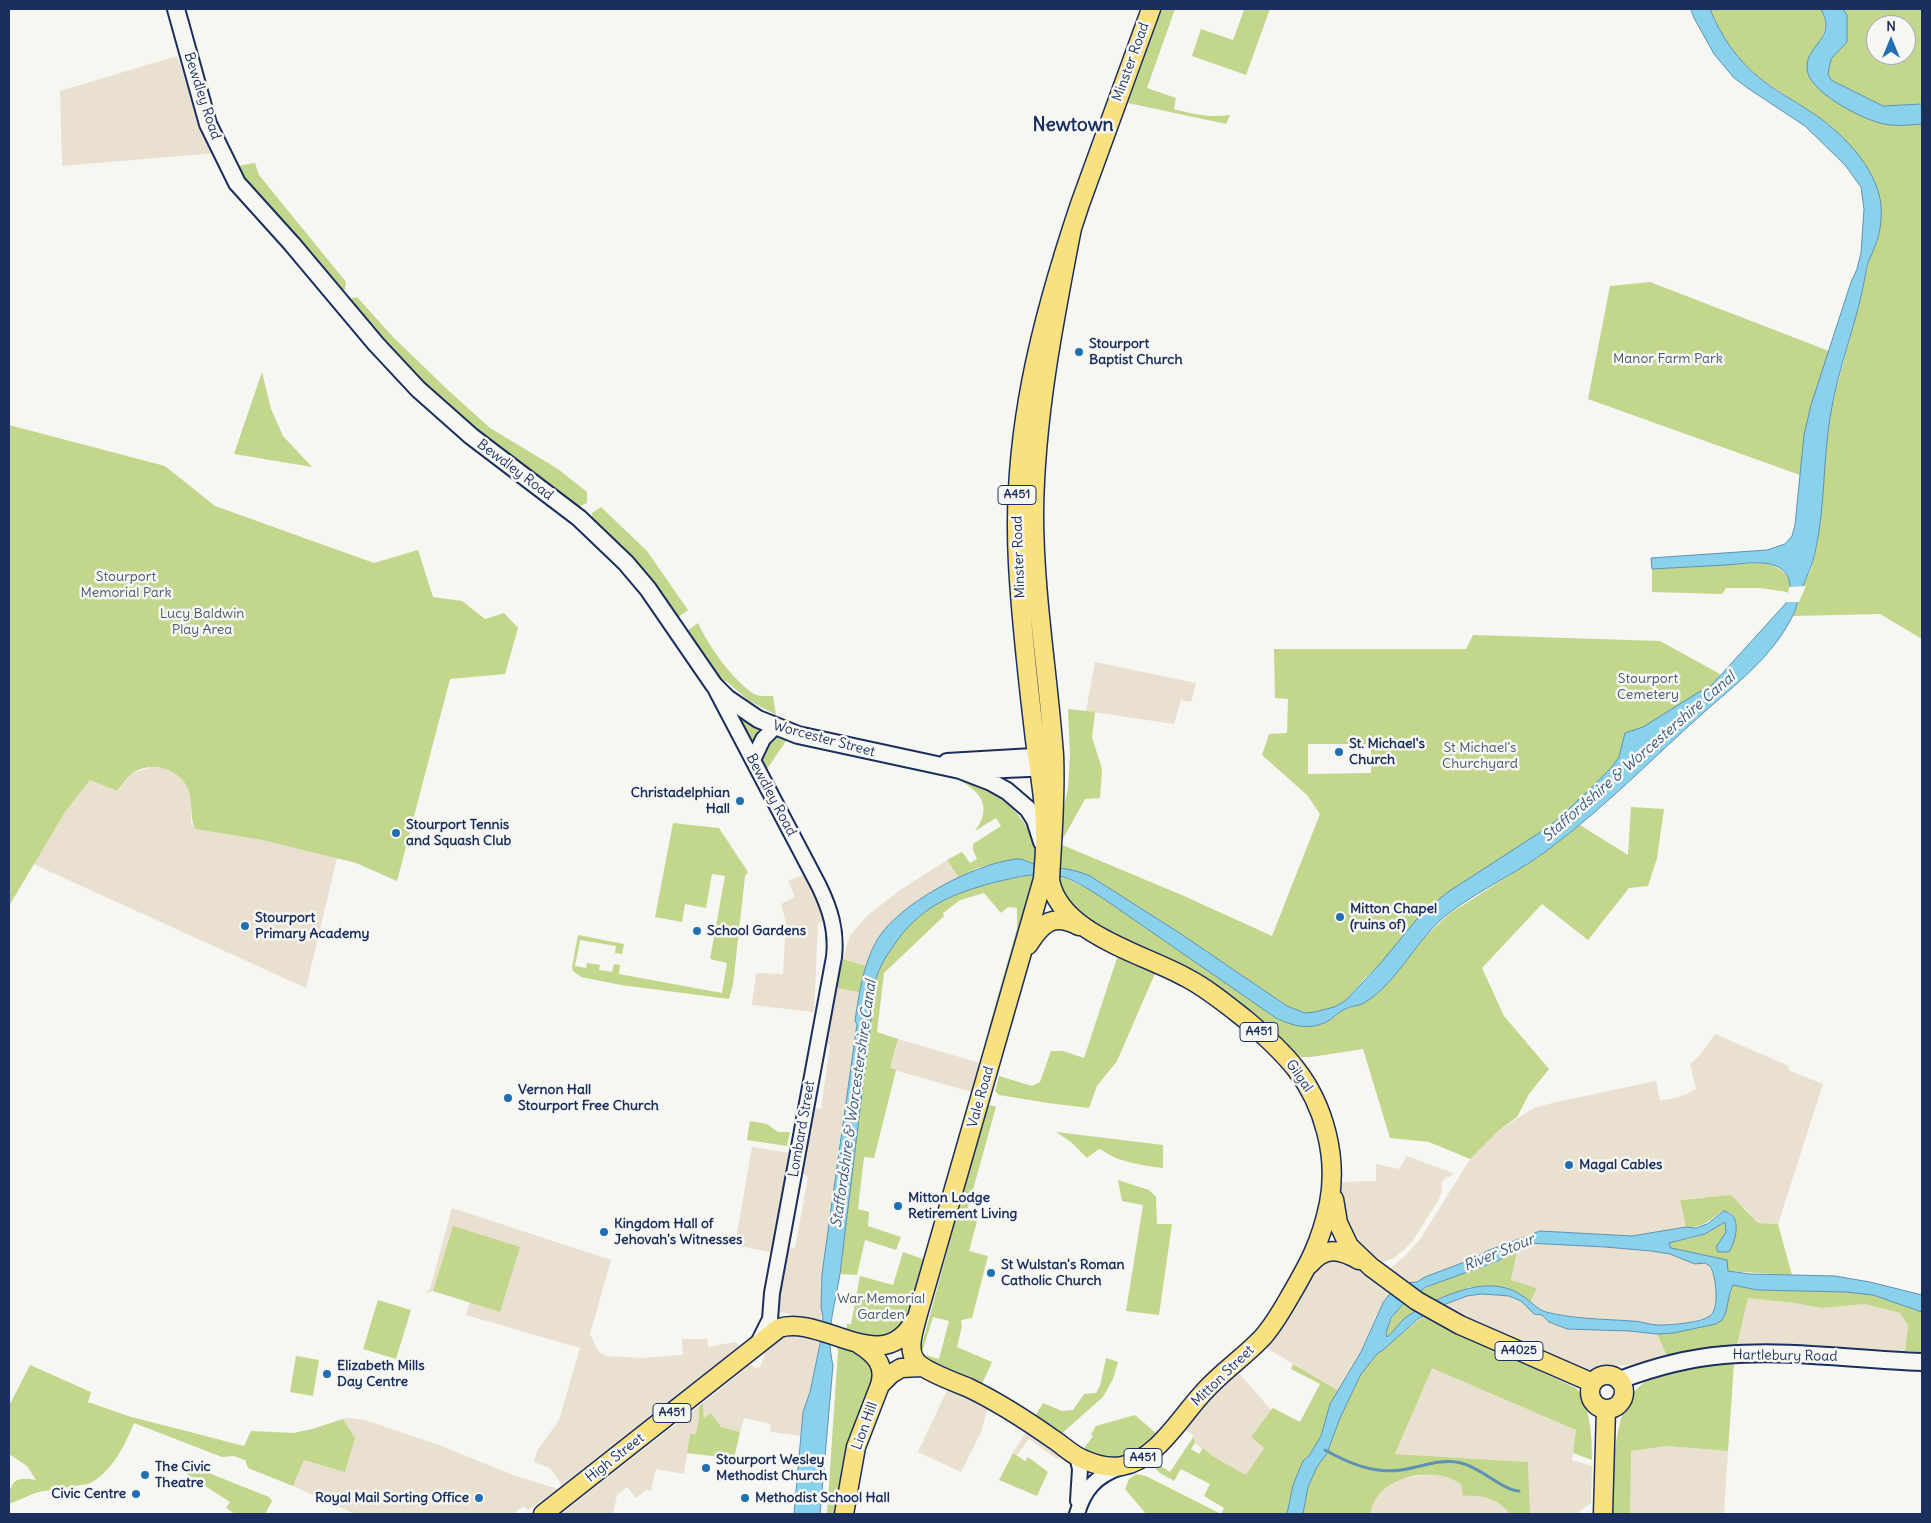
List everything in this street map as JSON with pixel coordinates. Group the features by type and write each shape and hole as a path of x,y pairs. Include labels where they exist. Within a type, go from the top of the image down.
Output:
{"main road":[{"name":"Bewdley Road","path":"176,9 208,124 237,183 292,244 370,337 418,389 471,436 579,518 626,563 648,589 714,685"},
{"name":"Minster Road","path":"1047,869 1046,762 1018,573 1016,534 1022,431 1030,380 1054,286 1072,228 1150,9"},
{"name":"Worcester Street","path":"714,685 740,708 775,726 816,739 960,770 991,782 1007,791 1028,809 1038,826 1047,869"},
{"name":"Worcester Street","path":"918,760 1046,762"},
{"name":"Worcester Street","path":"960,770 1046,762"},
{"name":"Gilgal","path":"1047,869 1054,893 1060,904 1088,931 1160,963 1196,983 1220,999 1275,1046 1297,1070 1313,1096 1325,1128 1332,1171 1330,1199 1324,1222 1316,1251 1306,1270"},
{"name":"Vale Road","path":"918,1314 1047,869"},
{"path":"1022,954 1036,933 1053,920 1068,921 1088,931"},
{"path":"1332,1171 1336,1215 1340,1231 1348,1246 1371,1267"},
{"name":"A4025","path":"1306,1270 1319,1255 1329,1251 1348,1254 1371,1267 1445,1318 1592,1383"},
{"name":"Mitton Street","path":"921,1367 981,1394 1039,1429 1077,1456 1102,1466 1124,1465 1142,1458 1154,1450 1204,1391 1264,1336 1306,1270"},
{"path":"860,1344 879,1345 899,1338 906,1333 918,1314"},
{"name":"A451","path":"918,1314 912,1349 913,1357 921,1367"},
{"name":"High Street","path":"543,1514 779,1328 792,1326 810,1329 860,1344"},
{"path":"860,1344 872,1351 880,1364 883,1371 880,1385"},
{"name":"Hartlebury Road","path":"1620,1380 1672,1363 1724,1355 1803,1354 1922,1362"},
{"name":"Lion Hill","path":"844,1514 856,1447 880,1385 891,1374 901,1368 921,1367"},
{"path":"1608,1374 1620,1380 1624,1388 1622,1402 1615,1407 1606,1409 1598,1406 1592,1400 1590,1391 1592,1383 1599,1376 1608,1374"},
{"path":"1603,1514 1606,1409"}],"street":[{"name":"Bewdley Road","path":"714,685 827,904 833,922 835,946"},
{"path":"753,760 763,739 775,726"},
{"name":"Lombard Street","path":"770,1311 835,946"},
{"path":"770,1311 810,1329"},
{"name":"High Street","path":"757,1344 769,1325 770,1311"},
{"path":"1077,1456 1080,1469 1077,1514"},
{"name":"Mitton Street","path":"1077,1514 1088,1488 1098,1479 1124,1465"}],"shaded area":[{"path":"177,56 202,129 216,153 62,166 60,91"},
{"path":"1095,662 1196,683 1191,702 1181,700 1174,724 1086,711"},
{"name":"Stourport Primary Academy","path":"151,767 173,771 187,786 191,798 191,822 195,829 262,840 337,858 306,988 33,864 65,812 90,780 117,791 131,774"},
{"path":"947,860 959,878 934,891 899,914 877,940 866,966 843,959 852,933 867,916 900,890"},
{"path":"805,874 822,908 826,922 818,923 814,1012 752,1005 756,973 783,974 786,923 781,904 795,897 788,881"},
{"path":"836,988 859,992 855,1020 857,1024 843,1133 822,1274 822,1322 780,1312 776,1308 780,1271 784,1271 788,1247 795,1248 808,1177 802,1173 805,1150 813,1108 821,1109 830,1045 824,1044"},
{"path":"1715,1034 1789,1066 1788,1070 1823,1084 1778,1224 1758,1223 1744,1207 1703,1197 1680,1200 1686,1227 1632,1236 1540,1231 1487,1251 1475,1258 1425,1277 1417,1282 1403,1283 1393,1273 1391,1268 1421,1238 1470,1159 1499,1130 1534,1108 1656,1081 1660,1101 1687,1094 1696,1089 1690,1064 1700,1055"},
{"path":"898,1039 980,1063 972,1092 890,1069"},
{"path":"752,1147 790,1153 774,1253 735,1245"},
{"path":"1407,1156 1453,1173 1441,1183 1442,1191 1438,1201 1413,1240 1392,1259 1381,1263 1376,1262 1348,1236 1337,1182 1376,1181 1376,1164 1399,1169"},
{"path":"452,1208 611,1260 590,1334 598,1351 606,1356 644,1358 683,1355 682,1339 707,1339 708,1347 735,1342 739,1346 562,1485 550,1468 534,1462 537,1451 559,1420 580,1348 466,1315 470,1302 433,1291 425,1294 430,1289"},
{"path":"1527,1243 1651,1251 1670,1254 1695,1264 1705,1263 1710,1266 1715,1279 1717,1297 1714,1311 1711,1316 1690,1322 1657,1325 1638,1321 1586,1319 1542,1311 1530,1303 1537,1288 1511,1280 1517,1251"},
{"path":"1338,1259 1355,1266 1393,1292 1376,1316 1361,1352 1339,1391 1265,1347 1276,1336 1321,1261"},
{"path":"1481,1294 1509,1296 1521,1301 1534,1314 1542,1315 1549,1322 1567,1329 1642,1331 1657,1334 1667,1356 1636,1364 1584,1370 1438,1307 1467,1296"},
{"path":"1748,1298 1822,1308 1865,1304 1900,1313 1908,1324 1905,1351 1812,1345 1737,1345"},
{"path":"792,1333 820,1340 810,1392 803,1412 800,1436 771,1432 770,1424 744,1418 740,1432 721,1427 711,1413 704,1419 703,1403 751,1364 755,1368 760,1367 766,1351 776,1338"},
{"path":"1432,1367 1576,1430 1572,1460 1592,1466 1591,1503 1576,1514 1530,1514 1528,1462 1395,1454"},
{"path":"1237,1371 1271,1410 1251,1437 1264,1448 1246,1475 1214,1457 1195,1443 1194,1436 1182,1428 1201,1403"},
{"path":"949,1386 988,1405 982,1430 961,1472 918,1452"},
{"path":"699,1406 696,1435 690,1434 684,1474 656,1469 651,1491 646,1490 636,1498 627,1487 617,1495 613,1514 561,1514"},
{"path":"351,1418 368,1421 439,1445 513,1475 558,1489 528,1510 524,1506 513,1514 355,1514 293,1486 304,1460 355,1438 343,1419"},
{"path":"1027,1430 1061,1454 1057,1459 1029,1439 1017,1455 1013,1453"},
{"path":"1667,1446 1728,1451 1724,1512 1720,1514 1630,1514 1630,1451"},
{"path":"1430,1474 1445,1476 1461,1484 1463,1496 1477,1495 1489,1498 1504,1506 1510,1514 1370,1514 1373,1502 1391,1484 1400,1479"}],"green space":[{"path":"1162,9 1175,9 1147,88 1176,98 1174,109 1209,116 1230,115 1226,124 1128,103"},
{"path":"1241,9 1270,9 1246,75 1192,56 1201,29 1233,40 1244,10"},
{"path":"1710,9 1821,9 1825,28 1821,40 1809,56 1831,99 1881,123 1922,124 1922,639 1880,614 1793,616 1802,587 1811,570 1817,546 1827,436 1832,405 1862,293 1869,258 1877,242 1881,217 1830,125 1761,79 1742,62 1723,37"},
{"path":"1843,9 1922,9 1922,104 1883,106 1831,80 1828,74 1831,59 1847,42 1847,16"},
{"path":"255,163 259,175 346,282 345,290 337,290 231,167"},
{"name":"Manor Farm Park","path":"1650,282 1829,351 1807,423 1800,475 1588,399 1610,286"},
{"path":"357,297 393,337 490,428 558,469 587,492 587,503 578,507 475,432 421,386 350,304 352,298"},
{"path":"262,372 271,409 283,436 312,467 234,454"},
{"path":"9,425 165,466 215,506 374,563 418,550 433,597 462,601 485,619 504,613 518,628 505,674 450,679 397,881 356,863 262,840 195,829 189,792 183,780 169,770 153,767 137,770 130,775 117,791 90,780 65,812 9,906"},
{"path":"601,507 647,551 688,610 673,621 591,523 592,513"},
{"path":"1760,563 1774,566 1784,573 1790,584 1789,598 1787,592 1760,588 1726,588 1722,594 1652,592 1652,569"},
{"path":"698,623 715,652 746,688 756,695 773,696 776,715 748,700 726,681 715,682 683,634"},
{"name":"St Michael's Churchyard","path":"1473,635 1660,641 1720,674 1708,698 1608,786 1452,900 1366,977 1345,1001 1334,1007 1305,1013 1287,1006 1178,932 1090,876 1058,867 1062,817 1068,788 1070,755 1068,709 1095,712 1092,737 1102,769 1100,798 1085,799 1060,844 1184,896 1272,936 1320,814 1307,795 1262,755 1269,734 1287,733 1288,699 1275,698 1274,649 1466,649","holes":["1308,744 1371,744 1371,773 1308,774"]},
{"path":"739,719 763,731 752,747"},
{"path":"777,735 788,738 765,772 760,762 769,741"},
{"path":"960,781 989,792 1014,810 1031,835 1035,849 1036,865 1017,859 977,868 959,878 947,860 962,852 970,863 977,859 973,850 973,844 1001,826 996,818 975,831 980,823 984,808 974,790"},
{"path":"1631,807 1664,809 1657,858 1648,886 1629,888 1588,940 1542,904 1482,968 1504,1016 1549,1069 1529,1094 1517,1117 1499,1130 1470,1159 1429,1142 1390,1138 1363,1049 1311,1057 1298,1057 1260,1023 1107,933 1065,903 1058,875 1104,899 1276,1018 1321,1025 1336,1016 1340,1011 1364,1003 1377,993 1426,936 1449,914 1537,858 1580,825 1628,855"},
{"path":"673,823 719,828 748,872 745,876 733,984 729,999 621,985 581,977 573,971 572,967 578,935 624,944 622,954 615,953 616,946 580,940 575,966 586,968 587,963 600,965 599,970 612,972 614,964 620,965 619,974 722,993 727,963 710,959 725,876 712,874 706,908 685,904 682,922 655,917"},
{"path":"1030,873 1035,874 1033,887 989,1032 1017,928 1017,908 1008,907 1001,913 984,893 960,900 943,913 944,916 884,973 877,1032 898,1039 890,1068 896,1070 874,1158 864,1157 858,1209 869,1212 868,1226 901,1237 896,1250 865,1240 857,1275 840,1274 873,993 881,967 893,944 908,926 927,910 949,898 972,889 1023,877"},
{"path":"1119,952 1157,969 1117,1061 1097,1086 1089,1108 999,1095 995,1091 999,1076 1032,1086 1040,1082 1051,1051 1063,1051 1084,1058"},
{"path":"843,959 866,966 859,992 836,988"},
{"path":"990,1105 996,1107 972,1193 967,1194 964,1191 987,1107"},
{"path":"750,1121 767,1124 778,1132 790,1132 787,1146 747,1140"},
{"path":"1056,1132 1163,1145 1163,1168 1128,1162 1099,1149 1087,1158 1071,1142"},
{"path":"1118,1180 1149,1190 1156,1197 1157,1224 1172,1224 1159,1315 1126,1311 1143,1205 1122,1201"},
{"path":"1731,1195 1758,1223 1778,1224 1792,1275 1727,1271 1727,1260 1671,1248 1669,1243 1700,1236 1725,1222 1726,1232 1718,1252 1734,1217 1730,1212 1723,1211 1702,1225 1686,1227 1680,1200"},
{"path":"966,1200 969,1204 965,1218 977,1221 969,1251 988,1256 972,1318 961,1320 962,1326 957,1347 992,1362 981,1386 923,1360 922,1354 939,1359 949,1321 933,1317 923,1349 921,1348 961,1201"},
{"path":"453,1226 520,1247 500,1312 433,1291"},
{"path":"1517,1251 1511,1280 1537,1288 1530,1303 1522,1295 1499,1287 1470,1287 1450,1296 1442,1297 1406,1318 1387,1338 1387,1330 1394,1315 1421,1290 1497,1262"},
{"name":"War Memorial Garden","path":"903,1252 923,1259 907,1316 898,1329 877,1337 846,1329 847,1324 851,1324 860,1276 893,1285"},
{"path":"1733,1285 1757,1290 1847,1292 1873,1295 1922,1312 1922,1352 1905,1351 1908,1325 1900,1313 1865,1304 1822,1308 1748,1298 1737,1345 1708,1347 1667,1356 1657,1334 1701,1328 1726,1312"},
{"path":"378,1300 411,1310 396,1359 363,1349"},
{"path":"1425,1315 1576,1388 1588,1413 1592,1460 1573,1453 1576,1430 1432,1368 1395,1454 1528,1462 1530,1513 1510,1514 1495,1501 1477,1496 1463,1496 1461,1484 1452,1479 1420,1475 1409,1477 1388,1486 1374,1503 1370,1514 1303,1514 1308,1487 1317,1467 1327,1453 1340,1418 1361,1374 1377,1354"},
{"path":"836,1345 862,1354 870,1362 869,1365 874,1373 873,1381 852,1431 847,1451 838,1514 827,1514 838,1351"},
{"path":"296,1356 319,1360 313,1396 290,1392"},
{"path":"1106,1358 1118,1362 1113,1379 1103,1397 1060,1435 1034,1418 1043,1403 1062,1411 1073,1410 1084,1394 1096,1393 1100,1386"},
{"path":"1734,1363 1728,1451 1667,1446 1631,1451 1630,1514 1612,1514 1616,1441 1626,1405 1635,1391 1647,1381 1667,1373 1689,1368"},
{"path":"1293,1364 1339,1391 1330,1404 1321,1436 1309,1456 1303,1461 1293,1485 1287,1514 1221,1514 1224,1508 1204,1496 1210,1484 1181,1469 1174,1481 1160,1473 1155,1467 1154,1462 1160,1449 1182,1428 1157,1464 1170,1472 1194,1436 1195,1443 1191,1449 1199,1454 1203,1448 1214,1457 1246,1475 1264,1448 1251,1437 1271,1410 1273,1408 1300,1422 1320,1384 1291,1369"},
{"path":"30,1365 91,1392 88,1402 128,1416 244,1446 251,1431 294,1433 343,1419 355,1438 345,1472 304,1460 293,1486 248,1468 245,1460 234,1456 222,1457 134,1423 116,1458 104,1473 96,1479 88,1484 38,1492 9,1504 10,1490 14,1482 22,1479 36,1480 27,1466 9,1454 9,1406"},
{"path":"703,1403 704,1418 711,1413 721,1427 740,1432 733,1463 721,1462 721,1457 687,1453 690,1434 696,1434 699,1406"},
{"path":"1135,1415 1158,1435 1131,1457 1109,1460 1083,1450 1093,1436 1091,1434 1096,1426"},
{"path":"1013,1453 1025,1461 1028,1457 1048,1472 1037,1496 999,1480"},
{"path":"186,1464 269,1497 272,1501 265,1514 235,1514 226,1508 230,1502 182,1471"},
{"path":"1136,1474 1146,1476 1221,1514 1146,1514 1125,1489 1129,1479"}],"water":[{"name":"Staffordshire & Worcestershire Canal","path":"1691,9 1710,9 1719,29 1731,48 1753,73 1820,118 1844,139 1865,164 1878,191 1881,205 1878,237 1867,265 1858,309 1833,400 1821,516 1815,554 1795,611 1786,628 1765,656 1741,680 1592,815 1540,855 1449,913 1427,934 1387,984 1376,994 1364,1003 1347,1008 1321,1024 1308,1027 1276,1018 1104,899 1081,885 1056,875 1014,878 967,891 939,903 914,922 902,934 887,955 876,978 840,1274 830,1331 833,1365 820,1514 794,1514 803,1412 810,1392 820,1344 823,1317 821,1307 822,1274 857,1024 855,1021 858,1000 865,969 877,940 902,912 920,899 959,877 999,862 1019,859 1035,864 1070,870 1090,876 1178,932 1287,1006 1305,1013 1334,1007 1345,1001 1379,965 1417,919 1433,904 1448,892 1557,820 1589,790 1619,757 1625,733 1643,727 1699,692 1709,688 1787,602 1790,592 1788,577 1781,569 1770,564 1751,563 1652,569 1651,558 1767,550 1785,544 1792,536 1795,525 1804,435 1811,405 1861,253 1864,209 1861,187 1845,165 1805,126 1734,78 1714,54"},
{"path":"1821,9 1843,9 1847,15 1847,42 1831,59 1828,74 1831,80 1883,106 1922,104 1922,124 1890,125 1871,120 1836,102 1816,86 1809,77 1807,68 1811,53 1824,35 1826,28"},
{"name":"River Stour","path":"1724,1211 1734,1217 1736,1235 1729,1252 1718,1252 1716,1247 1726,1232 1725,1222 1705,1234 1669,1243 1671,1248 1727,1260 1728,1271 1750,1274 1835,1276 1870,1282 1922,1295 1922,1312 1873,1295 1846,1292 1757,1290 1733,1285 1726,1312 1722,1320 1716,1324 1674,1333 1657,1334 1567,1329 1549,1322 1542,1315 1534,1314 1521,1301 1509,1296 1481,1294 1467,1296 1438,1307 1418,1319 1377,1354 1361,1374 1340,1418 1327,1453 1317,1467 1308,1487 1303,1514 1287,1514 1293,1485 1303,1461 1309,1456 1321,1436 1330,1404 1361,1352 1383,1303 1403,1283 1417,1282 1425,1277 1475,1258 1487,1251 1540,1231 1632,1236 1686,1227 1696,1228 1707,1224","holes":["1527,1243 1605,1247 1670,1254 1695,1264 1705,1263 1710,1266 1716,1292 1713,1312 1710,1316 1699,1320 1664,1325 1578,1317 1546,1312 1513,1290 1485,1286 1465,1289 1422,1307 1405,1318 1387,1337 1386,1333 1391,1318 1403,1304 1426,1287 1498,1261"]}],"pier":[{"path":"1806,586 1799,602 1783,602 1788,594 1789,587"}],"waterway":[{"path":"1325,1450 1352,1463 1371,1469 1391,1471 1438,1462 1461,1463 1476,1469 1506,1487 1519,1491"}],"place":[{"name":"Stourport Baptist Church","path":"1079,352"},
{"name":"St. Michael's Church","path":"1339,752"},
{"name":"Christadelphian Hall","path":"740,801"},
{"name":"Stourport Tennis and Squash Club","path":"396,833"},
{"name":"Mitton Chapel (ruins of)","path":"1340,917"},
{"name":"Stourport Primary Academy","path":"245,926"},
{"name":"School Gardens","path":"697,931"},
{"name":"Vernon Hall Stourport Free Church","path":"508,1098"},
{"name":"Magal Cables","path":"1569,1165"},
{"name":"Mitton Lodge Retirement Living","path":"898,1206"},
{"name":"Kingdom Hall of Jehovah's Witnesses","path":"604,1232"},
{"name":"St Wulstan's Roman Catholic Church","path":"991,1273"},
{"name":"Elizabeth Mills Day Centre","path":"327,1374"},
{"name":"Stourport Wesley Methodist Church","path":"706,1468"},
{"name":"The Civic Theatre","path":"145,1475"},
{"name":"Civic Centre","path":"136,1494"},
{"name":"Royal Mail Sorting Office","path":"479,1498"},
{"name":"Methodist School Hall","path":"745,1498"}],"district":[{"name":"Newtown","path":"1073,126"}],"park label":[{"name":"Stourport Memorial Park","path":"126,586"},
{"name":"Lucy Baldwin Play Area","path":"202,622"},
{"name":"Stourport Cemetery","path":"1648,688"}]}
